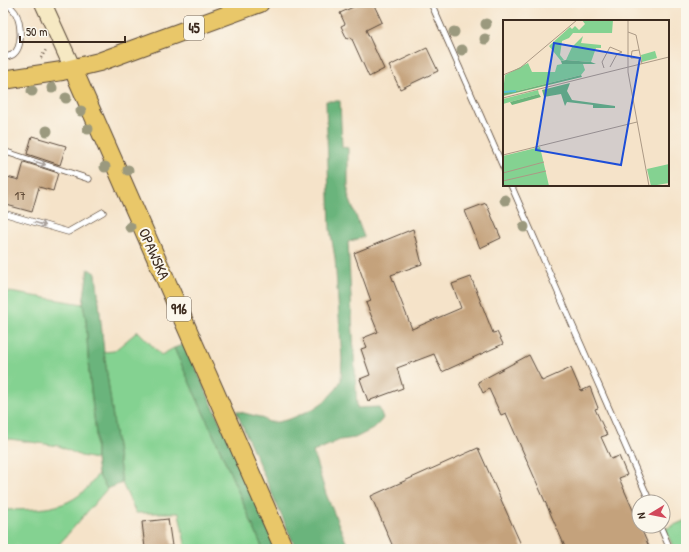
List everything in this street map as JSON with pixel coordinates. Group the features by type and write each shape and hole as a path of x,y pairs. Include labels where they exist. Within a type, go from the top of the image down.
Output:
{"main road":[{"name":"OPAWSKA","path":"43,3 284,549"},
{"name":"45","path":"3,80 73,69 118,56 260,3"}],"lane":[{"path":"3,57 12,55 20,46 19,25 15,12 6,3"},
{"path":"431,3 503,167"},
{"path":"3,151 89,179"},
{"path":"511,186 646,494"},
{"path":"3,213 68,232 103,212"},
{"path":"663,534 670,549"}],"path":[{"path":"38,62 48,45"}],"green space":[{"path":"326,101 340,101 342,147 348,148 348,195 364,237 348,242 357,408 379,407 383,418 373,429 355,438 340,440 313,452 326,494 349,549 296,549 236,411 260,417 269,422 278,422 290,419 313,409 325,401 337,388 341,380 342,359 335,258 330,229"},
{"path":"88,269 96,273 104,352 122,483 107,489 98,474 96,459 96,434 89,373 86,320 83,304"},
{"path":"3,291 83,304 86,320 89,373 96,434 96,459 81,456 59,446 3,438"},
{"path":"138,331 161,355 174,348 263,549 186,549 179,513 136,513 122,483 104,352 114,351"},
{"path":"185,344 277,549 263,549 174,348"},
{"path":"98,474 107,489 55,549 3,549 3,510 44,508 68,502 79,496"},
{"path":"686,520 686,549 674,549 667,534 671,534 671,526"}],"building":[{"path":"362,3 373,3 382,22 366,30 384,69 369,77 351,37 347,39 341,26 345,24 340,13"},
{"path":"427,48 438,71 400,89 389,66"},
{"path":"32,136 66,146 60,165 27,154"},
{"path":"24,162 58,173 53,191 39,187 32,212 3,204 3,176 19,180"},
{"path":"486,203 501,238 480,248 465,211"},
{"path":"413,229 422,264 391,275 412,329 461,308 452,284 471,277 493,333 497,332 503,344 442,372 434,354 397,368 403,388 368,401 360,379 370,375 361,349 367,347 363,338 378,332 366,303 371,301 354,253"},
{"path":"529,355 542,381 571,368 581,391 590,387 598,408 595,409 607,435 601,437 611,459 619,456 627,475 619,478 631,505 631,534 643,534 650,549 566,549 506,413 501,415 489,389 483,393 478,382"},
{"path":"478,448 523,549 394,549 371,496"},
{"path":"168,519 172,546 145,548 142,522"}]}
